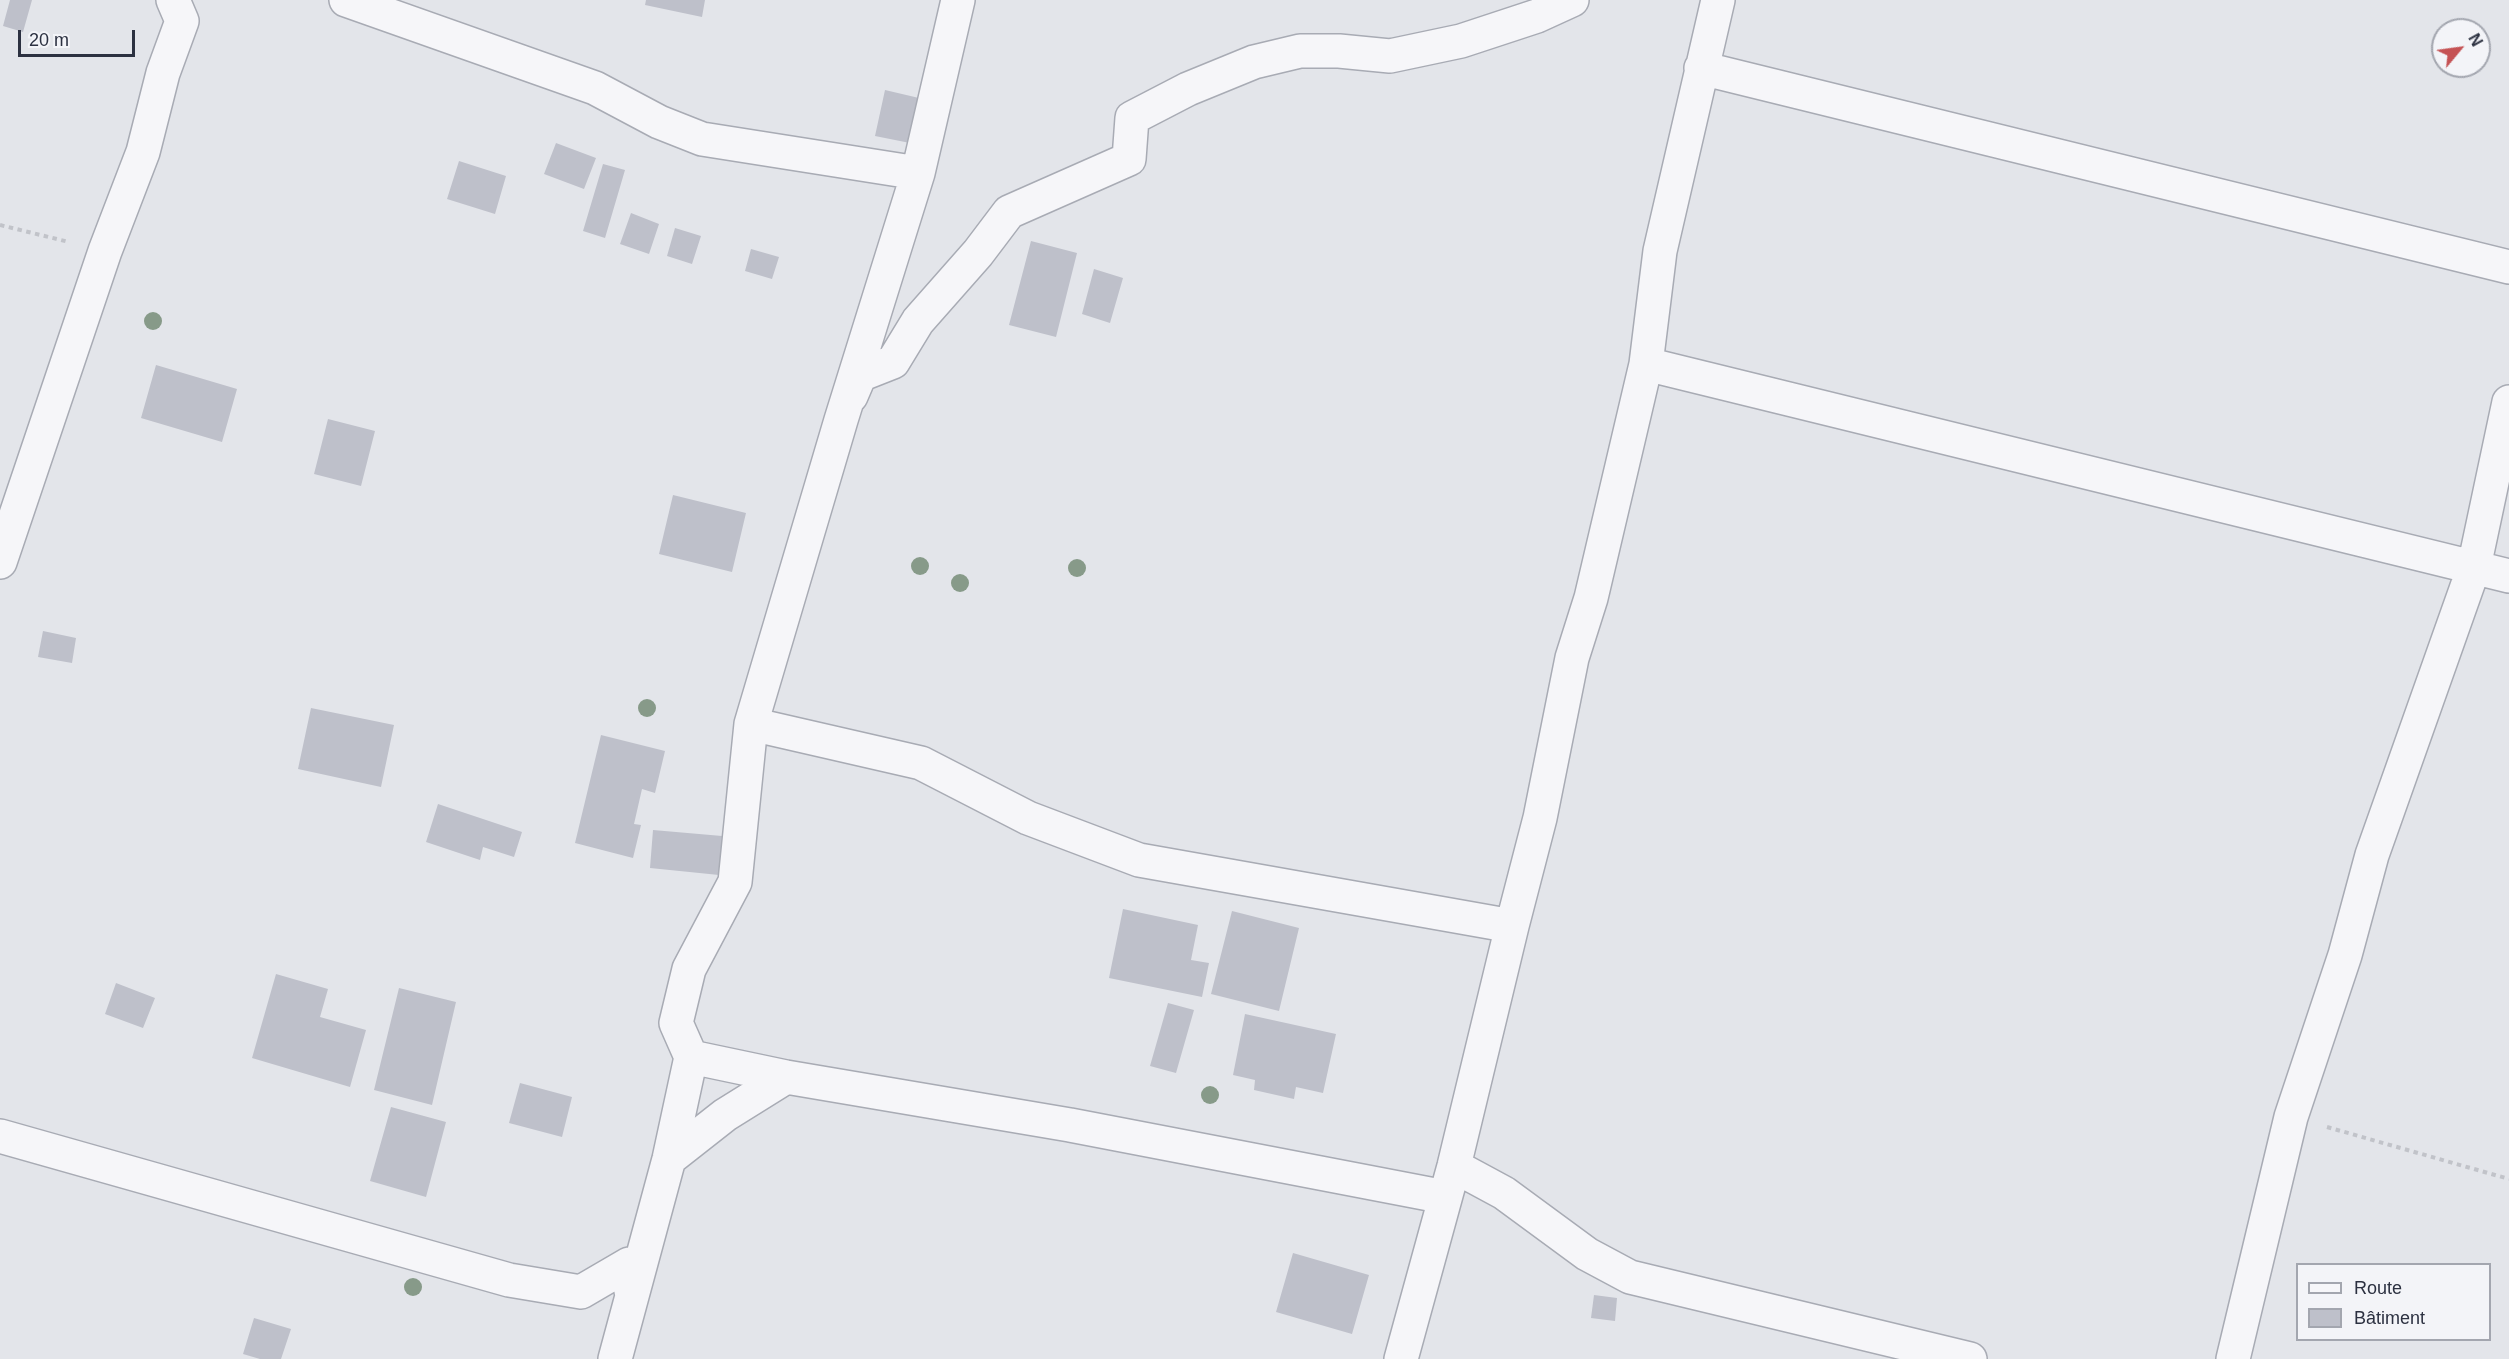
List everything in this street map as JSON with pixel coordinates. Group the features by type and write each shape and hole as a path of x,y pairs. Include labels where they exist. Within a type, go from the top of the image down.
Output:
{"street":[{"path":"1,552 105,250 143,152 163,73 182,21 173,0"},
{"path":"346,0 594,88 659,122 702,139 918,172"},
{"path":"615,1359 669,1159 691,1058 676,1023 689,969 735,882 751,724 840,420 918,172 958,0"},
{"path":"840,420 860,375 893,362 918,321 978,253 1009,212 1129,159 1132,118 1188,89 1254,62 1300,51 1339,51 1390,56 1461,41 1537,16 1572,0"},
{"path":"1401,1359 1454,1166 1540,818 1572,658 1591,598 1646,364 1660,251 1718,0"},
{"path":"1701,68 2509,267"},
{"path":"1646,364 2509,576"},
{"path":"2233,1359 2291,1117 2345,955 2372,855 2474,567 2509,402"},
{"path":"751,724 921,763 1028,818 1139,860 1512,926"},
{"path":"691,1058 786,1077 1070,1125 1445,1197"},
{"path":"669,1159 725,1115 786,1077"},
{"path":"0,1136 191,1192 509,1280 581,1292 629,1264 631,1301"},
{"path":"1454,1166 1504,1193 1587,1254 1630,1277 1970,1359"}],"path":[{"path":"0,225 105,250"},
{"path":"2291,1117 2509,1179"}],"building":[{"path":"10,0 32,0 23,32 3,26"},
{"path":"646,0 705,0 702,17 645,5"},
{"path":"885,90 919,98 910,143 875,136"},
{"path":"556,143 596,158 584,189 544,174"},
{"path":"459,161 506,176 495,214 447,199"},
{"path":"603,164 625,170 605,238 583,231"},
{"path":"631,213 659,224 649,254 620,244"},
{"path":"675,228 701,236 692,264 667,256"},
{"path":"1031,241 1077,253 1056,337 1009,325"},
{"path":"751,249 779,257 772,279 745,271"},
{"path":"1094,269 1123,278 1110,323 1082,314"},
{"path":"156,365 237,389 222,442 141,418"},
{"path":"328,419 375,431 361,486 314,474"},
{"path":"673,495 746,513 732,572 659,554"},
{"path":"43,631 76,638 72,663 38,657"},
{"path":"311,708 394,725 381,787 298,769"},
{"path":"601,735 665,751 655,793 642,789 634,824 641,825 633,858 575,843"},
{"path":"438,804 522,832 514,857 483,847 480,860 426,842"},
{"path":"653,830 722,836 719,875 650,868"},
{"path":"1123,909 1198,925 1191,960 1209,963 1202,997 1109,978"},
{"path":"1232,911 1299,928 1279,1011 1211,994"},
{"path":"276,974 328,989 320,1017 366,1030 350,1087 252,1058"},
{"path":"116,983 155,998 143,1028 105,1014"},
{"path":"399,988 456,1002 432,1105 374,1090"},
{"path":"1168,1003 1194,1010 1176,1073 1150,1066"},
{"path":"1245,1014 1336,1034 1323,1093 1296,1087 1294,1099 1254,1090 1255,1080 1233,1075"},
{"path":"520,1083 572,1097 562,1137 509,1123"},
{"path":"391,1107 446,1122 426,1197 370,1181"},
{"path":"1293,1253 1369,1275 1352,1334 1276,1312"},
{"path":"1594,1295 1617,1298 1615,1321 1591,1318"},
{"path":"254,1318 291,1329 281,1359 260,1359 243,1354"}]}
